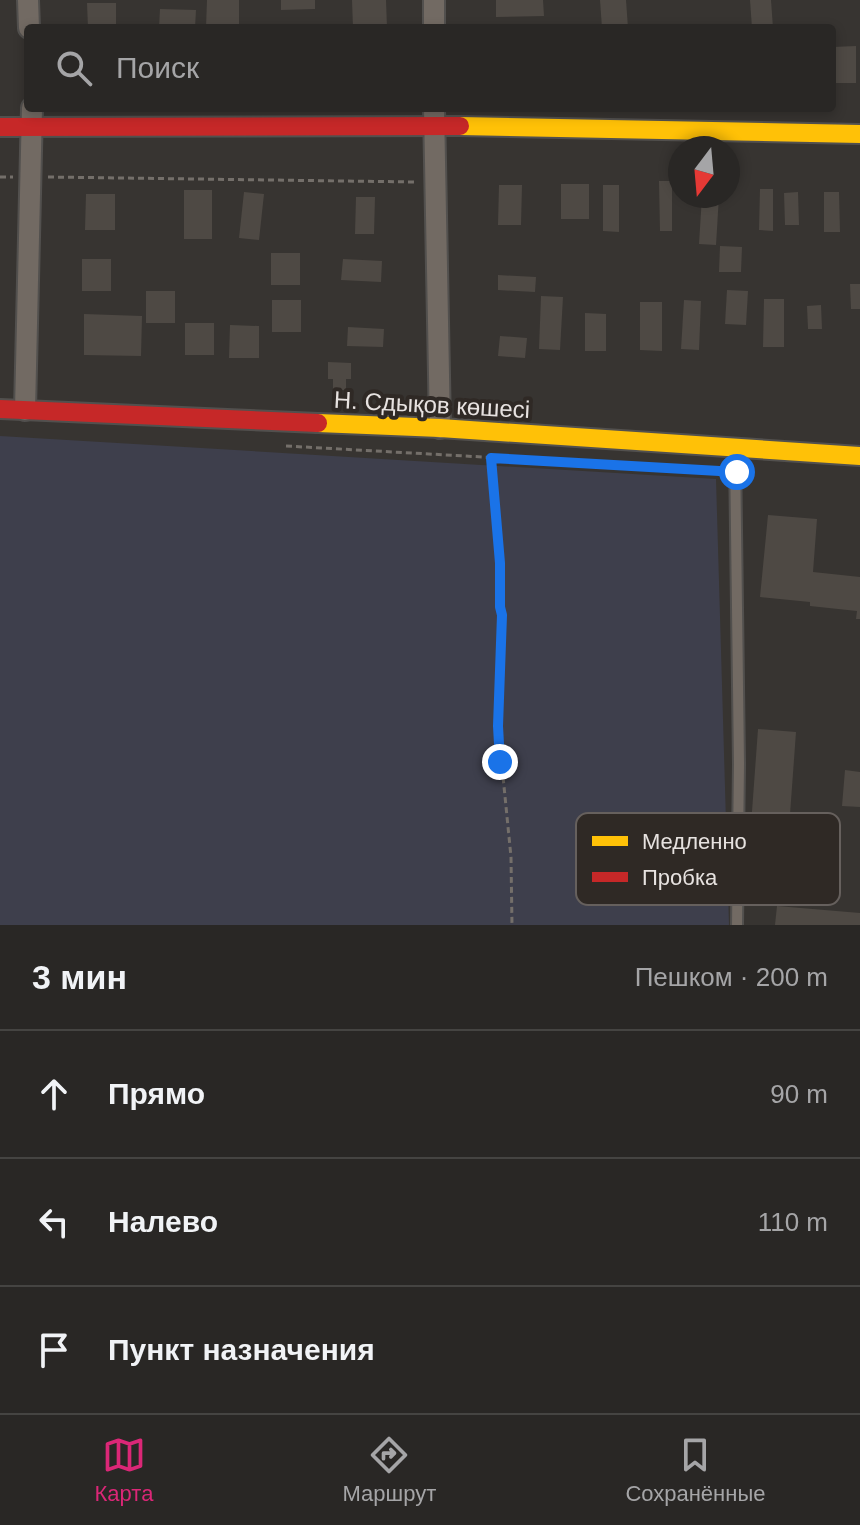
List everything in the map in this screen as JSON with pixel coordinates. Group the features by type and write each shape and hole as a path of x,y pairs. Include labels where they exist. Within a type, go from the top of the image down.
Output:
{"street":[{"path":"28,0 29,24"},
{"path":"434,0 434,24"},
{"path":"434,116 440,428"},
{"path":"0,127 32,118 434,116 860,134"},
{"path":"25,410 32,118"},
{"name":"Н. Сдықов көшесі","path":"0,409 440,428 860,456"}],"lane":[{"path":"735,449 738,813"},
{"path":"737,905 737,925"}],"path":[{"path":"0,177 437,182"},
{"path":"285,446 629,466"},
{"path":"491,458 502,615 498,726 511,857 512,925"}],"shaded area":[{"path":"0,436 716,479 726,813 576,813 576,905 728,905 729,925 0,925"}],"building":[{"path":"207,0 239,0 239,24 206,24"},
{"path":"281,0 315,0 315,9 281,10"},
{"path":"352,0 386,0 387,24 353,24"},
{"path":"496,0 543,0 544,16 496,17"},
{"path":"600,0 626,0 628,24 602,24"},
{"path":"750,0 771,0 773,24 752,24"},
{"path":"87,3 116,3 116,24 88,24"},
{"path":"160,9 196,10 195,24 159,24"},
{"path":"856,46 856,83 836,83 836,47"},
{"path":"659,181 668,181 672,231 660,231"},
{"path":"561,184 589,184 589,219 561,219"},
{"path":"499,185 522,185 521,225 498,225"},
{"path":"603,185 619,185 619,232 603,231"},
{"path":"760,189 773,189 773,231 759,230"},
{"path":"184,190 212,190 212,239 184,239"},
{"path":"244,192 264,194 259,240 239,238"},
{"path":"798,192 799,225 785,225 784,193"},
{"path":"824,192 839,192 840,232 824,232"},
{"path":"86,194 115,194 115,230 85,230"},
{"path":"356,197 375,197 374,234 355,234"},
{"path":"701,208 718,208 716,245 699,244"},
{"path":"720,246 742,247 741,272 719,272"},
{"path":"271,253 300,253 300,285 271,285"},
{"path":"82,259 111,259 111,291 82,291"},
{"path":"343,259 382,261 381,282 341,280"},
{"path":"498,275 536,277 535,292 498,290"},
{"path":"850,284 860,284 860,309 851,309"},
{"path":"727,290 748,291 746,325 725,324"},
{"path":"146,291 175,291 175,323 146,323"},
{"path":"541,296 563,297 560,350 539,349"},
{"path":"764,299 784,299 784,347 763,347"},
{"path":"272,300 301,300 301,332 272,332"},
{"path":"684,300 701,301 699,350 681,349"},
{"path":"640,302 662,302 662,351 640,350"},
{"path":"821,305 822,329 808,329 807,306"},
{"path":"585,313 606,314 606,351 585,351"},
{"path":"84,314 142,316 141,356 84,355"},
{"path":"185,323 214,323 214,355 185,355"},
{"path":"230,325 259,326 259,358 229,358"},
{"path":"348,327 384,329 383,347 347,346"},
{"path":"500,336 527,338 525,358 498,356"},
{"path":"328,362 351,363 351,379 346,379 346,390 333,390 333,379 328,379"},
{"path":"768,515 817,519 813,572 860,577 860,619 856,619 857,611 760,597"},
{"path":"758,729 796,732 790,813 752,813"},
{"path":"845,770 860,772 860,807 842,806"},
{"path":"777,906 860,913 860,925 775,925"}],"traffic: slow":[{"path":"460,126 860,134"},
{"path":"318,423 440,428 860,456"}],"traffic: jam":[{"path":"0,127 460,126"},
{"path":"0,409 318,423"}],"route":[{"path":"500,762 498,726 502,615 491,458 737,472"}]}
